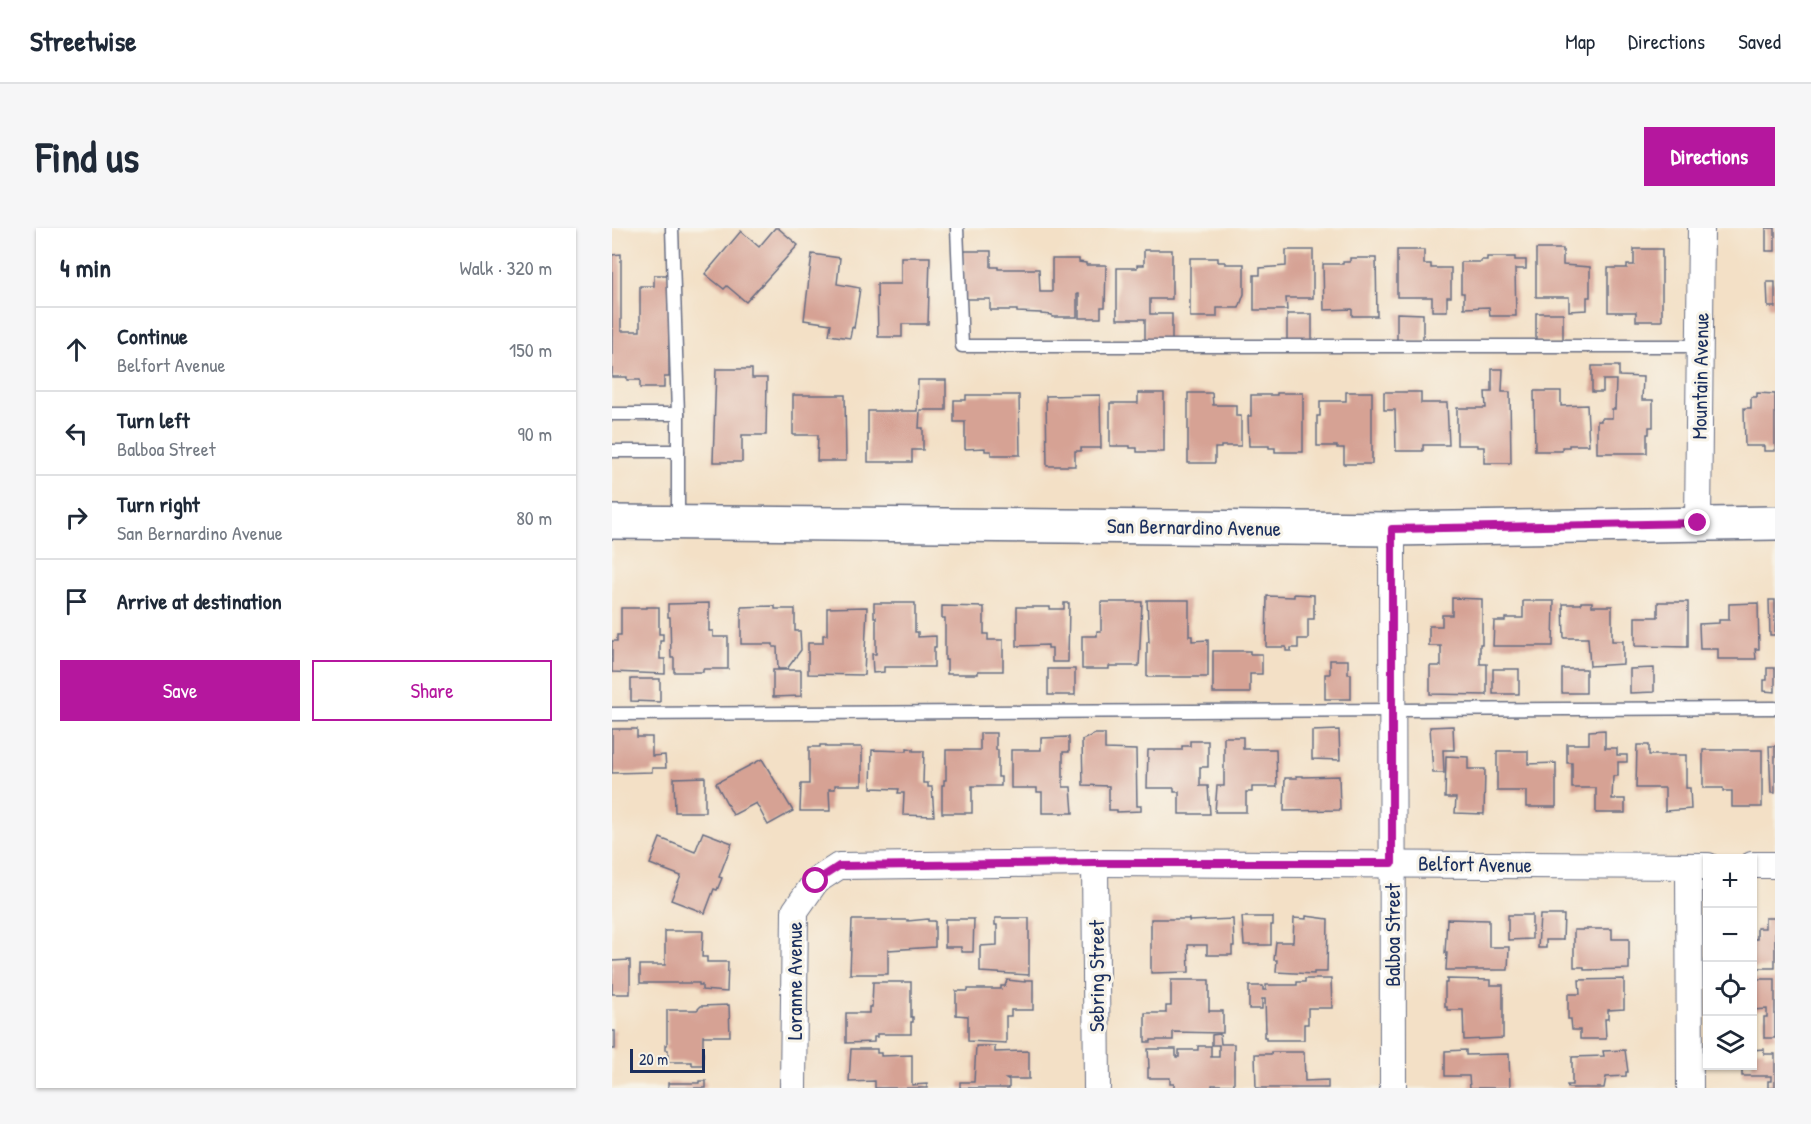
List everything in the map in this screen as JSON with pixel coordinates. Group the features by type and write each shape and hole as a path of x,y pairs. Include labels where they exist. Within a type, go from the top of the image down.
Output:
{"main road":[{"name":"San Bernardino Avenue","path":"612,522 1392,529 1775,523"}],"street":[{"name":"Mountain Avenue","path":"1698,523 1701,228"},
{"name":"Balboa Street","path":"1392,529 1393,1088"},
{"name":"Sebring Street","path":"1095,863 1096,1088"},
{"name":"Belfort Avenue","path":"816,881 839,866 1392,863 1698,866"},
{"path":"1757,866 1775,865"},
{"path":"1690,1088 1698,866"},
{"name":"Loranne Avenue","path":"794,1088 795,911 816,881"}],"lane":[{"path":"672,228 678,414 678,522"},
{"path":"957,228 962,346 1700,346"},
{"path":"612,414 678,414"},
{"path":"612,451 678,450"},
{"path":"612,714 1775,708"}],"building":[{"path":"775,228 798,245 746,302 727,286 724,289 705,274 741,231 759,247"},
{"path":"1766,228 1775,228 1775,251 1766,251"},
{"path":"1536,249 1563,249 1563,265 1590,267 1590,297 1587,297 1587,310 1569,311 1569,297 1536,297"},
{"path":"1634,249 1662,249 1662,321 1636,321 1636,312 1608,312 1608,268 1627,268 1627,265 1634,265"},
{"path":"1144,250 1172,250 1172,299 1150,299 1150,314 1172,314 1172,342 1145,342 1145,319 1117,319 1117,268 1137,268 1137,265 1144,265"},
{"path":"1286,250 1313,250 1313,298 1286,298 1287,310 1254,310 1254,275 1260,275 1260,268 1286,266"},
{"path":"1397,250 1424,250 1424,264 1431,264 1431,268 1451,268 1451,297 1447,297 1447,311 1432,311 1432,297 1397,297"},
{"path":"964,251 991,251 991,267 998,267 998,269 1039,269 1040,292 1052,292 1052,259 1079,259 1079,262 1086,263 1086,265 1106,265 1105,307 1101,307 1101,318 1079,318 1079,294 1077,294 1077,317 1052,317 1052,315 1041,313 1017,312 1017,310 990,310 990,299 963,299"},
{"path":"621,254 621,331 640,331 640,286 654,286 654,275 669,275 669,377 664,377 664,388 640,388 640,380 612,377 612,255"},
{"path":"812,254 840,258 837,284 860,288 854,328 852,327 850,338 829,335 831,324 804,320"},
{"path":"901,257 930,257 928,324 902,324 902,337 878,337 877,284 901,284"},
{"path":"1487,257 1515,257 1515,260 1526,260 1526,269 1515,269 1516,316 1490,316 1489,307 1464,308 1464,293 1461,293 1461,262 1481,262 1481,260 1487,260"},
{"path":"1190,258 1218,258 1218,262 1225,262 1225,264 1244,264 1244,294 1239,308 1217,308 1217,317 1190,317"},
{"path":"1350,258 1376,258 1377,316 1352,316 1352,309 1324,310 1323,264 1343,264 1343,262 1350,262"},
{"path":"1767,282 1775,282 1775,307 1768,307"},
{"path":"1397,313 1423,314 1423,341 1397,341"},
{"path":"1536,313 1563,313 1563,341 1536,341"},
{"path":"1287,314 1312,314 1312,341 1287,341"},
{"path":"1592,366 1619,366 1619,376 1643,377 1642,400 1653,400 1653,427 1649,427 1649,434 1647,434 1647,453 1597,453 1597,421 1601,421 1601,418 1612,418 1612,409 1615,409 1616,380 1603,380 1603,392 1592,392"},
{"path":"716,369 752,369 752,378 767,378 766,435 742,435 742,462 713,462"},
{"path":"1492,369 1503,369 1502,392 1510,392 1511,463 1484,463 1484,447 1457,445 1457,408 1486,408 1485,392 1492,392"},
{"path":"918,380 946,380 946,410 920,410 919,428 923,428 923,450 912,450 912,462 868,462 868,411 917,411"},
{"path":"1534,391 1561,391 1561,406 1587,405 1589,445 1569,445 1569,447 1562,447 1562,451 1535,451"},
{"path":"1346,392 1372,392 1372,464 1344,464 1344,448 1317,446 1317,416 1320,416 1320,401 1346,401"},
{"path":"1384,392 1421,392 1421,403 1447,403 1449,445 1423,445 1423,451 1396,451 1395,410 1384,410"},
{"path":"1138,393 1164,393 1164,452 1137,452 1137,448 1130,448 1130,446 1110,446 1110,403 1138,403"},
{"path":"1188,393 1212,393 1213,405 1236,405 1236,416 1241,416 1241,446 1215,448 1215,463 1188,463"},
{"path":"1277,393 1303,393 1303,452 1275,452 1275,448 1269,448 1269,446 1249,446 1248,416 1251,416 1251,395 1277,395"},
{"path":"1757,393 1775,394 1775,451 1764,451 1764,446 1745,446 1744,408 1751,408 1751,397 1757,397"},
{"path":"793,395 845,395 846,461 817,461 818,435 793,435"},
{"path":"966,395 1019,395 1020,455 991,455 991,451 985,451 985,448 965,449 965,422 954,422 954,400 966,400"},
{"path":"1100,395 1101,448 1081,448 1081,451 1075,451 1075,466 1047,466 1046,396"},
{"path":"1294,594 1314,595 1314,619 1308,619 1308,639 1298,639 1298,648 1291,648 1291,651 1286,651 1286,647 1266,647 1267,596 1294,597"},
{"path":"1452,598 1482,599 1480,664 1487,664 1487,695 1430,694 1430,666 1441,666 1441,646 1429,646 1429,626 1442,626 1442,615 1452,615"},
{"path":"1147,600 1189,600 1189,636 1192,636 1192,641 1208,640 1208,677 1147,677 1147,642 1149,642"},
{"path":"1769,600 1775,600 1775,635 1770,635"},
{"path":"1523,601 1554,601 1553,646 1493,646 1494,621 1505,621 1505,618 1523,618"},
{"path":"1101,602 1142,602 1139,666 1082,669 1082,636 1097,636 1097,631 1101,631"},
{"path":"1581,602 1592,602 1592,606 1612,606 1612,641 1623,641 1623,664 1590,666 1588,638 1564,638 1563,604 1581,604"},
{"path":"1658,602 1688,602 1688,647 1635,646 1635,617 1658,617"},
{"path":"709,603 709,631 713,631 713,637 728,637 728,669 674,672 668,604"},
{"path":"874,603 915,603 915,632 918,632 918,637 936,636 934,667 884,667 884,672 873,673 872,654 876,654"},
{"path":"1064,603 1069,603 1068,662 1052,662 1052,648 1048,648 1048,645 1017,646 1017,607 1064,609"},
{"path":"1758,603 1759,649 1755,649 1756,659 1718,659 1718,649 1700,649 1699,624 1729,620 1729,604"},
{"path":"775,606 775,609 795,609 795,631 800,631 801,650 787,669 778,669 777,647 773,647 773,644 741,644 741,607"},
{"path":"942,606 984,607 984,634 988,634 988,640 1003,640 1003,671 947,674 945,618 942,618"},
{"path":"659,607 659,634 663,634 663,641 660,641 660,659 665,659 665,674 612,672 612,641 617,641 617,635 621,635 621,608"},
{"path":"867,607 864,675 808,674 808,643 823,643 823,635 827,635 827,608"},
{"path":"1213,651 1250,651 1250,654 1262,654 1262,674 1250,674 1250,693 1213,693"},
{"path":"1330,660 1348,660 1348,674 1351,674 1351,699 1325,699 1325,674 1330,674"},
{"path":"1654,668 1654,692 1630,693 1630,669"},
{"path":"1767,668 1775,668 1775,692 1764,691"},
{"path":"1048,669 1075,669 1075,695 1048,695"},
{"path":"1493,669 1519,669 1519,694 1493,694"},
{"path":"1562,669 1586,669 1586,693 1562,693"},
{"path":"773,670 801,670 801,696 773,697"},
{"path":"631,679 660,679 660,702 631,701"},
{"path":"1453,726 1454,750 1443,750 1444,773 1433,773 1430,727"},
{"path":"612,729 637,729 637,737 652,737 652,756 665,755 666,768 652,768 652,772 612,773"},
{"path":"1339,730 1340,760 1312,759 1312,731"},
{"path":"1605,730 1605,748 1617,748 1617,755 1627,755 1627,762 1618,762 1618,776 1613,776 1612,799 1625,799 1625,813 1596,813 1596,788 1572,788 1572,763 1567,763 1567,744 1589,744 1589,731"},
{"path":"980,733 996,733 998,777 1001,777 1001,786 972,786 972,813 942,813 942,785 946,780 946,750 980,750"},
{"path":"1095,734 1105,734 1105,749 1136,750 1137,806 1141,806 1141,811 1109,810 1109,786 1083,785 1082,740"},
{"path":"1069,737 1069,752 1063,752 1063,787 1071,787 1073,813 1042,813 1042,792 1037,792 1037,788 1011,788 1011,750 1041,750 1041,738"},
{"path":"1224,737 1243,737 1243,749 1276,749 1277,787 1252,787 1252,792 1246,792 1246,812 1215,812 1217,786 1224,786"},
{"path":"1190,741 1208,741 1208,767 1200,767 1200,786 1208,786 1210,814 1179,814 1179,792 1174,792 1174,788 1147,788 1148,750 1182,750 1182,746 1190,746"},
{"path":"820,745 862,747 862,785 835,785 835,789 829,789 830,811 800,811 801,784 809,784 809,747 820,747"},
{"path":"1637,745 1649,745 1649,755 1686,755 1686,788 1690,788 1691,809 1665,811 1665,788 1636,788"},
{"path":"1769,746 1775,746 1775,793 1771,793"},
{"path":"907,748 913,751 924,751 923,783 928,783 928,787 932,787 934,816 903,815 904,793 898,793 899,789 871,788 872,750 907,751"},
{"path":"1703,750 1762,750 1762,807 1732,807 1732,791 1723,791 1723,788 1703,788"},
{"path":"1497,751 1528,751 1528,764 1556,763 1556,807 1526,807 1526,791 1497,791"},
{"path":"1446,756 1468,757 1468,769 1485,769 1484,814 1455,813 1456,798 1445,798"},
{"path":"762,759 793,811 768,825 756,803 733,815 716,783"},
{"path":"1296,776 1339,776 1340,810 1284,811 1285,778 1297,778"},
{"path":"705,777 705,812 675,812 674,778"},
{"path":"703,832 732,843 719,877 722,878 717,890 714,889 705,913 671,900 681,876 650,864 660,838 695,852"},
{"path":"1508,915 1532,915 1532,939 1508,940"},
{"path":"1540,915 1564,915 1563,940 1546,940 1546,948 1538,948"},
{"path":"1306,916 1328,919 1327,972 1314,972 1314,974 1276,972 1277,960 1274,960 1276,942 1293,942 1294,918 1306,919"},
{"path":"1242,917 1273,917 1271,945 1244,945"},
{"path":"995,918 1029,918 1029,975 980,972 980,946 997,945"},
{"path":"1765,918 1775,918 1775,968 1757,968 1757,928 1765,928"},
{"path":"928,919 928,921 935,921 935,947 888,950 888,974 850,974 852,920"},
{"path":"945,919 974,919 973,952 961,952 961,947 945,947"},
{"path":"1151,919 1189,919 1189,921 1233,919 1232,955 1207,955 1207,945 1188,945 1189,972 1151,973"},
{"path":"1447,919 1489,920 1489,947 1509,947 1508,970 1446,970"},
{"path":"1612,929 1612,939 1629,939 1629,969 1584,970 1584,967 1574,967 1574,930"},
{"path":"665,931 703,931 702,957 707,957 707,962 728,962 727,992 702,990 702,985 699,983 640,983 640,965 665,965"},
{"path":"630,960 630,994 612,994 612,961"},
{"path":"1305,979 1331,979 1332,1008 1308,1008 1308,1024 1304,1024 1304,1040 1266,1040 1264,1037 1264,1032 1266,1032 1265,999 1262,999 1262,1009 1249,1009 1249,986 1263,986 1263,990 1266,990 1266,985 1297,985 1297,982 1305,982"},
{"path":"1447,979 1490,980 1490,985 1503,985 1503,1038 1464,1040 1463,1010 1447,1010 1445,1007"},
{"path":"1624,979 1624,1009 1608,1010 1608,1019 1605,1019 1606,1039 1580,1039 1580,1030 1572,1030 1571,1019 1568,1019 1568,994 1580,994 1579,980"},
{"path":"1757,979 1775,979 1775,1038 1764,1038 1764,1017 1767,1017 1767,1009 1757,1010"},
{"path":"1007,980 1025,982 1025,980 1033,980 1033,1010 1011,1010 1011,1016 1006,1016 1006,1043 968,1041 968,1016 956,1015 956,991 1001,989"},
{"path":"1171,980 1209,980 1209,1011 1223,1011 1223,1033 1173,1032 1173,1040 1145,1042 1145,1013 1166,1013 1166,1006 1171,1006"},
{"path":"873,982 911,982 913,1022 911,1022 911,1034 877,1034 874,1042 846,1043 846,1013 869,1013 869,1007 872,1007"},
{"path":"729,1005 730,1036 703,1036 703,1065 692,1065 692,1062 668,1062 668,1050 665,1050 667,1010 697,1010 701,1006"},
{"path":"612,1031 615,1031 615,1049 612,1049"},
{"path":"1220,1034 1221,1044 1234,1044 1234,1085 1212,1085 1212,1088 1174,1088 1174,1084 1170,1084 1170,1078 1148,1078 1148,1049 1176,1049 1176,1057 1179,1057 1179,1050 1198,1050 1198,1046 1211,1046 1211,1057 1219,1057 1219,1045 1212,1045 1212,1035"},
{"path":"976,1046 995,1046 995,1052 1029,1051 1029,1079 1006,1079 1009,1081 1009,1088 960,1088 960,1082 974,1082"},
{"path":"851,1049 877,1049 877,1053 881,1053 881,1056 912,1055 912,1085 927,1084 927,1088 875,1088 875,1081 849,1082"},
{"path":"1764,1049 1764,1054 1775,1054 1775,1088 1768,1088 1771,1076 1742,1076 1742,1070 1757,1070 1757,1050"},
{"path":"1466,1050 1466,1055 1509,1054 1510,1088 1470,1088 1469,1076 1445,1076 1445,1051"},
{"path":"1625,1050 1628,1072 1626,1076 1606,1077 1604,1088 1568,1088 1567,1085 1572,1085 1572,1057 1604,1056 1603,1051"},
{"path":"1271,1052 1304,1052 1305,1081 1328,1080 1328,1088 1256,1088 1255,1054 1271,1054"},
{"path":"699,1081 706,1081 706,1088 668,1088 668,1083 699,1083"}],"route":[{"path":"816,881 839,866 1392,863 1392,529 1698,523"}]}
